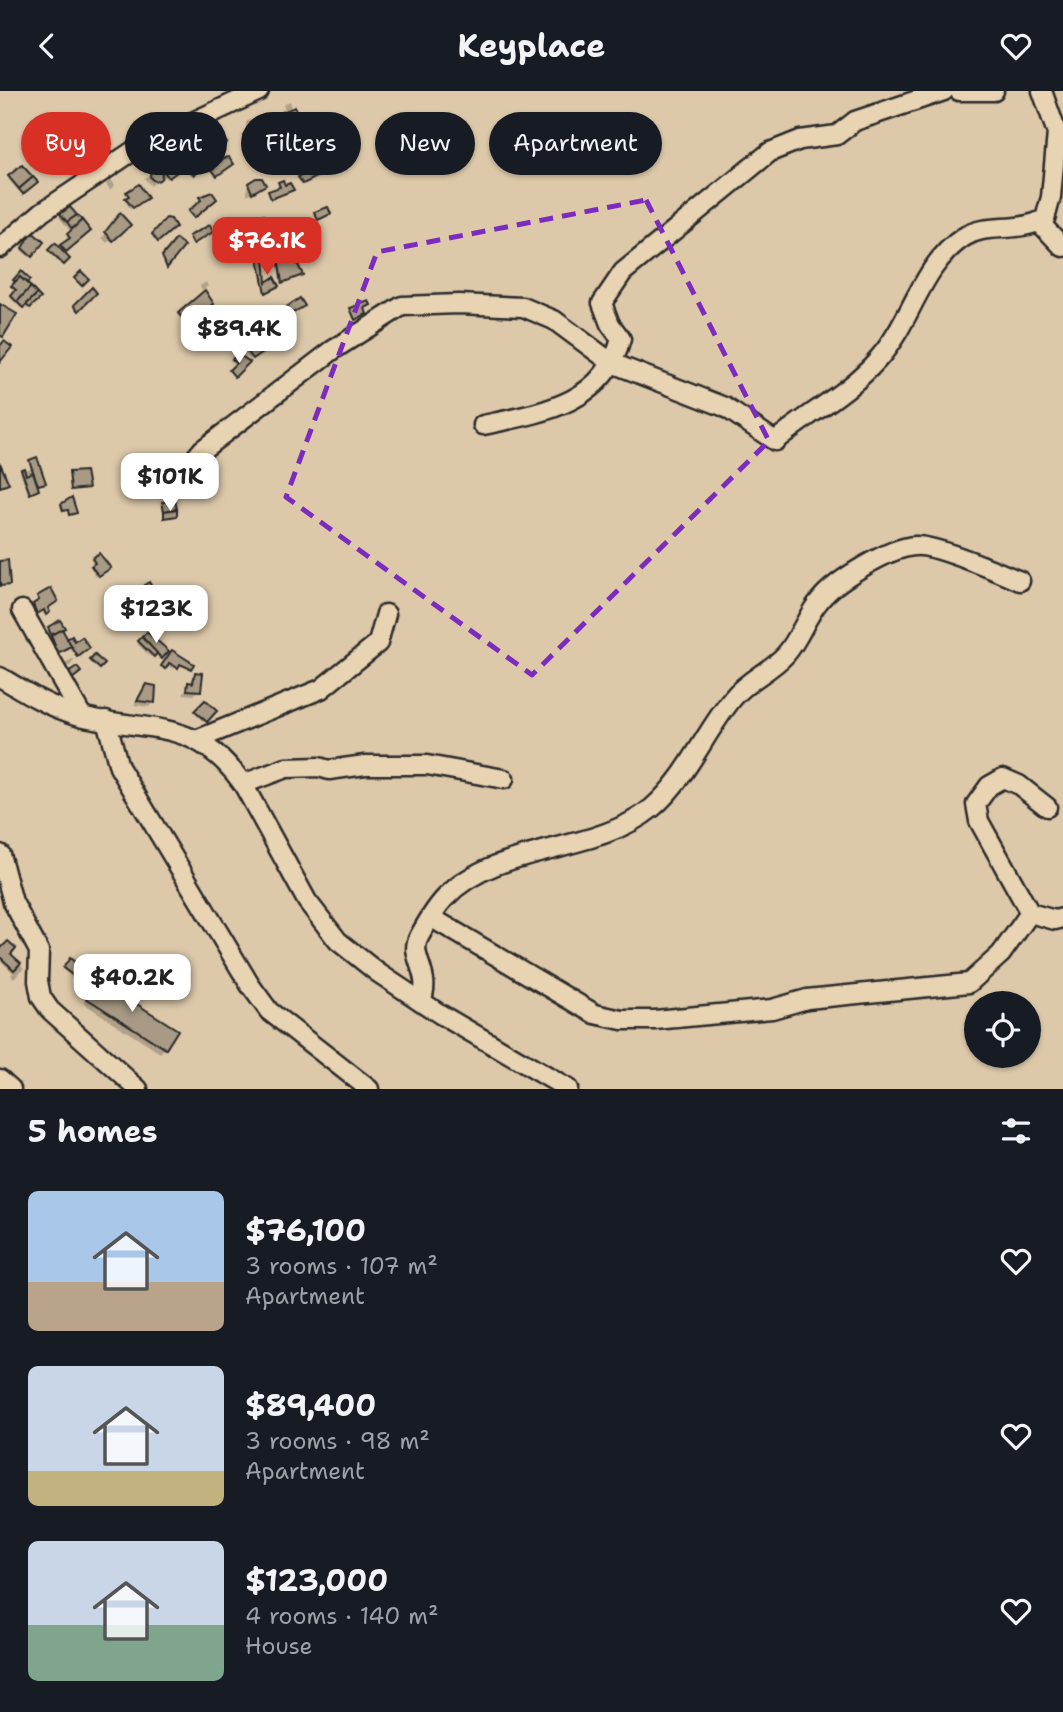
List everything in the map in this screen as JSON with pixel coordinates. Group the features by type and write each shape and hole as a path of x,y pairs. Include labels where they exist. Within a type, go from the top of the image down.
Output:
{"street":[{"path":"0,248 42,212 138,148 259,91"},
{"path":"483,425 529,416 568,402 596,386 612,363 621,339 610,324 602,303 624,272 770,152 800,140 837,135 855,121 944,91"},
{"path":"959,91 994,91"},
{"path":"174,484 202,450 333,350 402,306 459,304 523,307 554,320 612,363 725,407 775,441 844,390 880,358 943,253 978,229 1007,230 1045,219 1051,197 1060,133 1042,91"},
{"path":"1039,222 1063,247"},
{"path":"421,1001 427,988 425,975 417,960 417,940 446,897 471,878 504,864 631,824 677,782 735,696 787,653 821,598 873,560 916,545 968,560 1020,580"},
{"path":"22,610 82,716"},
{"path":"196,740 321,689 378,643 386,614"},
{"path":"0,677 48,705 82,716 174,730 196,740 231,767 301,890 323,923 355,955 421,1001 568,1089"},
{"path":"106,720 119,767 250,985 269,1010 369,1089"},
{"path":"243,784 286,768 319,767 329,770 365,765 427,765 504,779"},
{"path":"1046,807 1019,785 1003,778 989,786 976,804 979,821 1030,913 1055,920 1063,918"},
{"path":"0,853 13,902 39,951 38,981 41,997 50,1010 138,1089"},
{"path":"432,918 595,1014 622,1020 655,1020 772,1009 807,999 969,983 1001,954 1030,913"}],"highlighted area":[{"path":"646,200 769,441 532,675 286,497 377,252"}],"building":[{"path":"295,107 296,112 282,112"},
{"path":"227,157 234,164 227,169"},
{"path":"21,166 21,175 33,177 19,189 8,176"},
{"path":"150,175 162,175 156,181"},
{"path":"302,175 321,175 303,184 298,177"},
{"path":"33,177 38,182 23,194 19,189"},
{"path":"262,178 266,185 252,193 248,183"},
{"path":"283,180 285,185 290,183 294,190 271,199 268,191 280,187 278,182"},
{"path":"139,184 148,198 133,208 125,198 129,196 126,192"},
{"path":"212,192 217,199 194,218 188,211 201,200 199,197"},
{"path":"70,207 77,215 67,222 60,214"},
{"path":"328,207 331,214 318,220 314,212"},
{"path":"120,213 131,225 113,241 105,232"},
{"path":"263,214 268,221 253,230 249,223"},
{"path":"77,215 82,220 72,229 67,222"},
{"path":"166,218 171,219 176,227 158,242 152,234"},
{"path":"82,220 91,231 66,252 60,245 70,238 67,234"},
{"path":"249,223 253,230 241,238 236,230"},
{"path":"231,224 241,238 228,247 218,233"},
{"path":"210,225 213,232 193,244 189,236"},
{"path":"32,232 44,242 32,257 22,248"},
{"path":"176,239 185,246 167,268 162,256"},
{"path":"55,243 70,259 64,265 48,250"},
{"path":"277,251 297,263 303,275 282,283"},
{"path":"264,256 266,282 274,277 279,286 265,293 258,259"},
{"path":"21,271 30,280 27,283 20,277 15,282 13,280"},
{"path":"81,271 89,279 82,286 74,278"},
{"path":"20,277 31,287 17,302 11,296 16,290 11,286"},
{"path":"31,287 37,294 23,308 17,302"},
{"path":"92,287 97,293 79,311 74,305"},
{"path":"205,290 214,304 189,325 178,313"},
{"path":"37,294 41,298 30,308 26,305"},
{"path":"300,298 305,306 287,316 282,310"},
{"path":"369,301 371,305 365,308 367,314 355,320 350,308"},
{"path":"0,304 17,314 3,337 0,335"},
{"path":"257,338 266,350 253,359 244,347"},
{"path":"4,341 12,347 0,362 0,346"},
{"path":"238,354 250,362 235,377 229,370 236,363 232,359"},
{"path":"37,457 46,483 38,485 29,460"},
{"path":"0,463 9,484 0,487"},
{"path":"24,468 26,475 33,472 39,490 30,494 21,469"},
{"path":"86,471 89,488 71,490 69,472"},
{"path":"72,497 77,513 69,515 68,510 63,511 61,504"},
{"path":"175,500 177,509 164,511 162,502"},
{"path":"177,509 177,516 164,518 164,511"},
{"path":"99,553 111,568 99,576 91,566 95,563 92,558"},
{"path":"8,560 10,585 0,586 0,561"},
{"path":"149,582 159,598 154,601 144,585"},
{"path":"51,588 58,601 48,608 50,612 46,615 44,610 37,614 33,604 39,600 37,596"},
{"path":"60,620 65,628 51,635 48,627"},
{"path":"62,629 72,647 58,654 51,635"},
{"path":"147,632 169,651 162,659 142,637"},
{"path":"72,636 75,642 82,637 90,648 78,657 67,639"},
{"path":"142,637 157,653 154,657 138,641"},
{"path":"172,650 194,664 191,669 180,664 178,668 169,663 166,669 161,666"},
{"path":"95,655 105,664 100,669 90,660"},
{"path":"77,667 81,672 72,679 68,673"},
{"path":"195,672 203,673 201,691 187,690 188,682 193,683"},
{"path":"146,684 156,686 155,703 137,701"},
{"path":"205,700 217,711 207,722 194,711"},
{"path":"8,941 16,948 11,954 21,963 14,970 0,957 0,949"},
{"path":"70,958 94,978 87,986 63,968"},
{"path":"97,979 178,1030 166,1049 86,998"}]}
